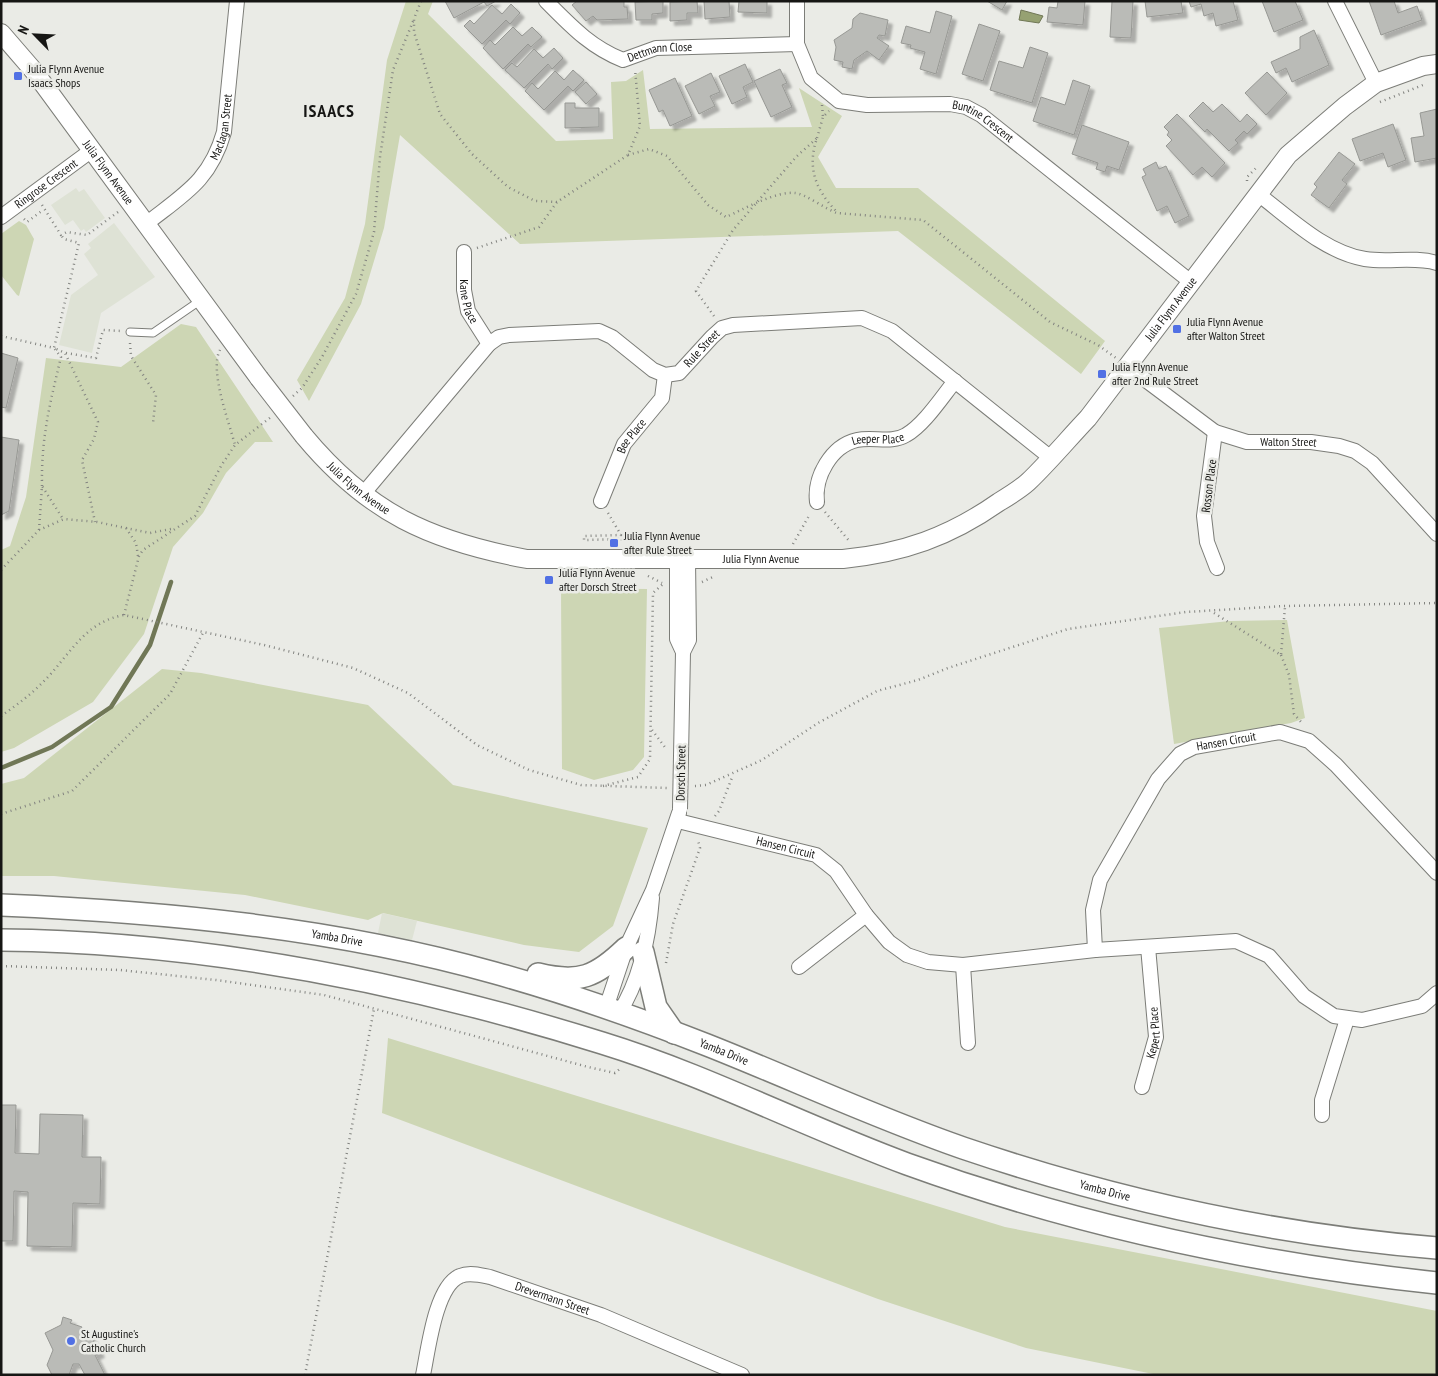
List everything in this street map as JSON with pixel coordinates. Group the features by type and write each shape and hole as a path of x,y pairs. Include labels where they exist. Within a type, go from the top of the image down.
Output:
{"main road":[{"name":"Yamba Drive","path":"1,905 91,909 186,917 375,945 496,973 674,1033 927,1135 1066,1180 1131,1197 1251,1223 1360,1240 1437,1248"},
{"path":"1,940 88,942 281,964 369,981 491,1010 602,1043 697,1078 892,1158 1013,1200 1072,1217 1203,1248 1320,1269 1437,1283"},
{"path":"1,945 24,940"},
{"path":"496,973 528,972 562,980 579,979 634,950 656,1007 674,1033"},
{"path":"602,1043 613,1011"}],"street":[{"name":"Maclagan Street","path":"146,224 197,183 211,166 219,148 224,132 237,1"},
{"name":"Dettmann Close","path":"546,1 582,37 602,52 623,60 656,48 797,44"},
{"name":"Buntine Crescent","path":"797,1 797,44 811,78 839,101 867,105 950,104 966,107 980,115 1191,282"},
{"path":"1336,1 1376,83"},
{"name":"Julia Flynn Avenue","path":"1,33 33,70 259,378 326,462 363,494 397,518 440,538 479,550 527,559 843,559 877,555 915,546 952,532 1026,483 1088,418 1119,363 1191,282 1252,189 1345,106 1376,83 1423,66 1437,64"},
{"name":"Ringrose Crescent","path":"1,217 92,150"},
{"path":"1252,189 1332,248 1350,256 1367,260 1424,260 1437,264"},
{"name":"Kane Place","path":"464,252 464,290 468,311 489,344"},
{"name":"Rule Street","path":"666,375 679,373 722,328 733,325 862,318 892,331 1051,458"},
{"path":"363,494 489,344 499,337 599,331 612,337 653,370 666,375"},
{"name":"Walton Street","path":"1119,363 1215,432 1247,442 1311,442 1339,446 1355,452 1372,463 1437,534"},
{"name":"Bee Place","path":"601,501 624,444 662,398 666,375"},
{"name":"Leeper Place","path":"817,502 816,493 823,468 838,450 857,440 887,440 905,436 914,430 955,381"},
{"name":"Rosson Place","path":"1215,432 1204,516 1208,542 1217,568"},
{"name":"Dorsch Street","path":"613,1011 627,1000 634,950 649,932 653,890 679,815 683,652 677,639 682,559"},
{"name":"Hansen Circuit","path":"1095,950 1093,910 1100,880 1158,780 1180,754 1194,746 1280,732 1309,741 1336,766 1437,873"},
{"name":"Hansen Circuit","path":"679,815 816,855 836,871 866,915 889,942 907,955 928,962 963,965 1095,950 1236,941 1269,956 1304,996 1334,1016 1347,1020 1362,1020 1422,1006 1437,993"},
{"path":"799,967 866,915"},
{"name":"Kepert Place","path":"1142,1087 1156,1037 1148,947"},
{"path":"963,965 968,1043"},
{"path":"1322,1115 1322,1100 1347,1020"},
{"name":"Drevermann Street","path":"424,1375 432,1328 441,1299 450,1284 459,1276 472,1274 490,1277 601,1315 742,1375"}],"lane":[{"path":"130,332 153,333 201,300"}],"path":[{"path":"288,401 302,388 322,357 356,294 374,232 380,157 393,70 421,1"},
{"path":"414,19 414,32 440,114 472,154 508,187 535,201 557,202"},
{"path":"628,155 640,126 634,56"},
{"path":"1376,104 1425,84"},
{"path":"823,117 818,138 811,155 814,176 823,198 837,213"},
{"path":"722,328 696,291 733,230 796,157 818,138"},
{"path":"464,252 539,227 557,202 628,155 649,149 667,156 708,205 726,217 779,194 796,193 824,209 837,213 924,220 1050,322 1098,345 1119,363"},
{"path":"1252,189 1247,177 1260,164"},
{"path":"43,198 41,208 64,239 79,243 54,348"},
{"path":"61,235 67,232 87,235 120,210 123,213"},
{"path":"1,336 54,348 65,353 96,358 103,330 130,332 131,356 156,395 152,424"},
{"path":"233,342 220,350 216,357 217,373 235,445"},
{"path":"39,530 42,486 41,452 44,430 61,357 54,348"},
{"path":"65,353 98,422 94,439 82,460 95,522"},
{"path":"138,556 143,550 195,516 221,466 235,445 274,414"},
{"path":"42,486 64,519"},
{"path":"598,544 622,543 622,539 584,540 584,536 621,535 601,501"},
{"path":"799,547 792,547 817,502 852,544 842,545"},
{"path":"1,570 39,530 64,519 95,522 150,533 174,529"},
{"path":"124,615 138,556 136,543 126,528"},
{"path":"689,787 706,785 762,760 818,723 878,691 918,680 948,668 1068,629 1186,612 1213,612 1285,606 1437,603"},
{"path":"1213,612 1281,655 1285,606"},
{"path":"1,716 46,680 81,636 112,617 124,615 147,618 300,654 367,674 395,686 420,701 477,746 529,770 581,785 609,788 672,788"},
{"path":"1,814 72,791 170,694 204,631"},
{"path":"712,819 719,821"},
{"path":"305,1375 374,1009"}],"shaded area":[{"path":"406,1 433,1 428,14 556,141 613,139 611,82 626,81 643,70 650,129 812,127 799,88 842,116 818,157 836,188 918,188 1105,341 1081,374 898,231 520,244 400,135 384,228 361,304 309,401 297,380 345,298 365,224 387,60"},
{"path":"1021,10 1043,16 1039,23 1019,20"},
{"path":"76,188 79,192 84,189 105,218 86,232 84,229 81,231 73,220 65,225 51,205"},
{"path":"19,221 26,225 34,239 19,296 1,275 1,234"},
{"path":"114,223 155,277 101,313 92,353 59,345 71,295 98,275 84,254 91,248 88,244"},
{"path":"181,324 196,327 273,442 255,442 226,473 203,513 173,547 144,634 93,702 14,748 1,752 1,550 10,546 26,497 46,358 121,367"},
{"path":"561,588 647,589 644,757 633,770 594,780 562,769"},
{"path":"1287,620 1305,718 1291,723 1174,744 1159,628 1230,621"},
{"path":"162,669 201,673 368,705 453,785 648,828 613,926 579,952 524,945 383,913 368,920 245,895 54,876 1,876 1,784 24,778"},
{"path":"382,913 417,921 412,940 378,933"},
{"path":"388,1038 1005,1227 1437,1311 1437,1375 1158,1375 1026,1348 878,1299 382,1113"}],"building":[{"path":"445,1 496,1 487,6 484,2 454,18"},
{"path":"577,1 624,1 624,7 627,7 628,19 597,20 593,16 586,21 572,5"},
{"path":"663,1 663,13 652,14 652,20 636,20 635,2"},
{"path":"697,1 698,13 687,13 687,20 670,21 670,2"},
{"path":"704,1 729,1 730,17 705,19"},
{"path":"739,1 767,1 767,13 738,12"},
{"path":"987,1 1007,1 1002,10"},
{"path":"1058,1 1085,1 1083,25 1047,22 1049,7 1057,8"},
{"path":"1112,1 1133,1 1131,38 1110,37"},
{"path":"1145,1 1181,1 1183,13 1147,17"},
{"path":"1189,1 1233,1 1238,20 1216,26 1213,13 1204,16 1201,4 1191,7"},
{"path":"1262,1 1295,1 1303,20 1274,32"},
{"path":"1369,1 1394,1 1398,13 1417,6 1422,20 1381,35"},
{"path":"511,4 520,13 510,24 506,20 482,44 464,26 470,20 474,24 492,5 502,14"},
{"path":"936,11 952,16 936,74 920,69 925,52 910,48 911,45 901,43 906,26 930,33"},
{"path":"860,13 888,20 885,36 879,35 877,38 889,46 879,60 867,51 854,60 852,69 842,67 843,62 834,60 836,47 834,40 852,28 853,19"},
{"path":"979,24 1000,31 983,81 962,74"},
{"path":"513,27 522,36 532,27 542,37 531,47 528,44 503,69 483,48 490,40 495,45"},
{"path":"1314,30 1329,65 1292,82 1286,68 1276,73 1271,62 1300,49 1300,37"},
{"path":"1030,47 1048,53 1032,103 990,90 999,61 1023,68"},
{"path":"554,48 563,58 552,69 548,64 524,88 505,70 512,63 517,67 534,49 543,58"},
{"path":"745,64 753,82 743,87 747,97 732,104 719,76"},
{"path":"780,69 787,83 782,85 792,107 771,117 754,81"},
{"path":"573,70 584,80 573,91 568,86 544,110 525,91 532,83 538,89 555,71 564,80"},
{"path":"1267,72 1287,93 1266,115 1245,93"},
{"path":"711,73 720,92 710,96 715,106 699,114 685,86"},
{"path":"675,78 692,116 670,126 663,110 659,112 649,90"},
{"path":"1073,80 1090,86 1074,135 1033,121 1041,97 1065,105"},
{"path":"586,82 597,94 586,104 575,92"},
{"path":"1203,102 1213,112 1222,104 1240,122 1247,114 1257,124 1247,134 1244,131 1235,140 1238,143 1229,151 1207,129 1205,132 1189,116"},
{"path":"565,103 575,103 575,108 599,108 599,127 565,128"},
{"path":"1437,109 1437,158 1415,162 1411,138 1424,136 1420,113"},
{"path":"1177,114 1225,163 1212,177 1202,167 1193,175 1166,146 1172,140 1167,135 1169,132 1164,127"},
{"path":"1393,124 1406,160 1388,167 1383,153 1360,161 1352,139"},
{"path":"1082,125 1129,142 1119,170 1107,166 1105,172 1096,169 1098,163 1072,154"},
{"path":"1339,152 1355,164 1342,180 1347,184 1329,208 1311,195 1317,187 1314,184"},
{"path":"1156,162 1159,169 1166,166 1189,216 1175,223 1167,206 1157,211 1142,177 1146,175 1143,169"},
{"path":"1,353 18,358 6,408 1,407"},
{"path":"1,437 19,440 9,511 1,515"},
{"path":"1,1105 16,1105 15,1153 39,1154 40,1114 83,1115 82,1157 101,1157 100,1204 73,1203 72,1247 27,1246 28,1192 14,1191 13,1241 1,1241"},
{"name":"St Augustine's Catholic Church","path":"63,1317 72,1320 70,1323 82,1327 81,1329 89,1332 100,1353 95,1355 105,1375 85,1375 79,1364 73,1364 69,1375 52,1375 47,1365 53,1350 45,1333 61,1325"}],"waterway":[{"path":"1,768 52,747 111,707 150,645 171,582"}],"place":[{"name":"Julia Flynn Avenue Isaacs Shops","path":"18,76"},
{"name":"Julia Flynn Avenue after Walton Street","path":"1177,329"},
{"name":"Julia Flynn Avenue after 2nd Rule Street","path":"1102,374"},
{"name":"Julia Flynn Avenue after Rule Street","path":"614,543"},
{"name":"Julia Flynn Avenue after Dorsch Street","path":"549,580"},
{"name":"St Augustine's Catholic Church","path":"71,1341"}],"district":[{"name":"ISAACS","path":"329,111"}]}
